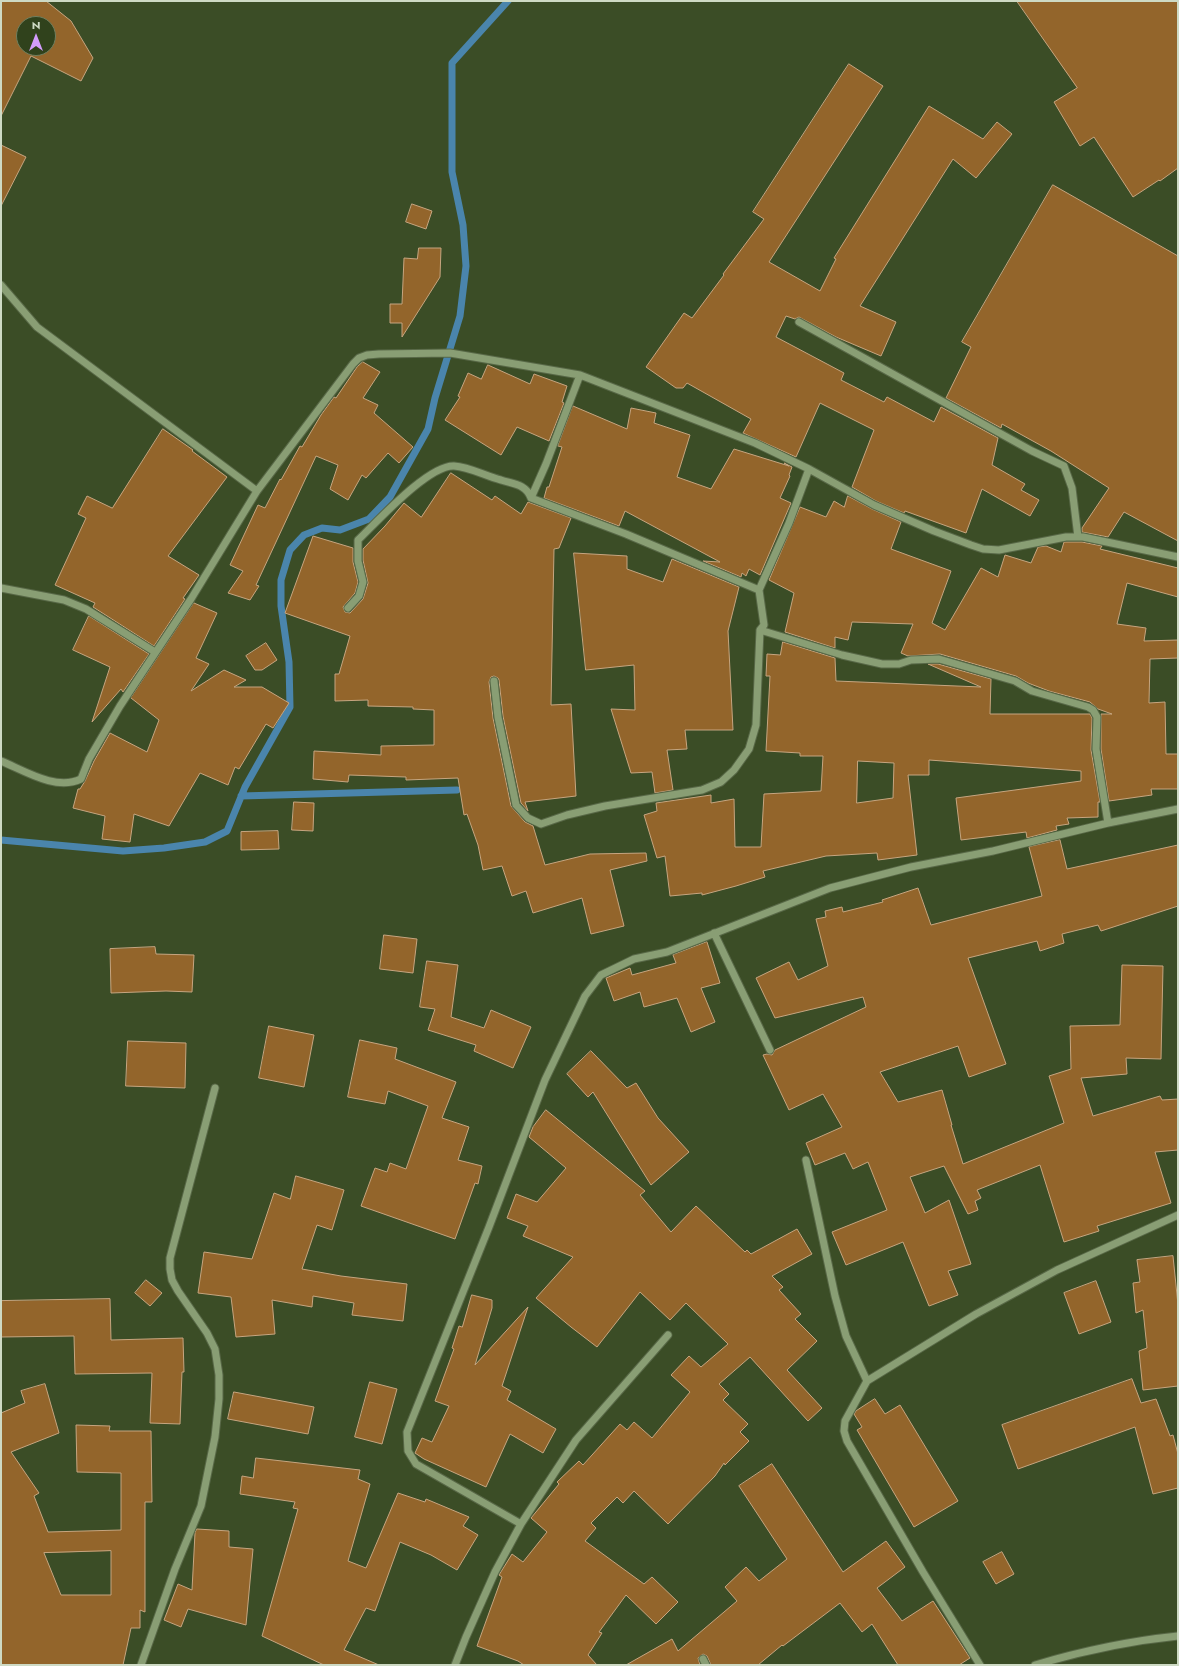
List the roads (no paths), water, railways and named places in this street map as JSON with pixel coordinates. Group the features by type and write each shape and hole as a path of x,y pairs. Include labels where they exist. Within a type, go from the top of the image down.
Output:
{"street":[{"path":"1,285 37,327 257,492"},
{"path":"799,322 1025,447 1064,466 1072,488 1078,537"},
{"path":"1,761 55,783 73,783 81,779 89,759 120,706 191,599 257,492 353,364 359,358 366,355 450,353 580,375 755,442 809,468 874,504 934,531 983,549 999,550 1060,538 1078,537 1098,539 1178,557"},
{"path":"531,498 546,464 580,375"},
{"path":"348,608 359,596 363,582 358,561 358,540 393,505 435,471 445,467 468,468 520,485 529,492 531,498"},
{"path":"494,681 498,717 516,805 528,818 541,824 567,814 605,806 702,790 721,782 734,770 749,749 756,725 760,630 764,625 759,590 789,523 809,468"},
{"path":"531,498 626,534 759,590"},
{"path":"1,588 64,600 86,609 155,652"},
{"path":"760,630 842,655 877,663 899,664 911,660 939,659 1015,681 1032,691 1088,707 1093,710 1097,717 1096,749 1108,823"},
{"path":"521,1524 416,1464 408,1451 407,1432 489,1227 544,1080 585,996 601,975 634,959 667,952 830,888 911,867 993,851 1108,823 1178,809"},
{"path":"714,933 770,1050"},
{"path":"141,1665 175,1569 201,1506 215,1436 219,1399 219,1374 215,1349 207,1333 178,1292 172,1280 170,1269 170,1258 215,1088"},
{"path":"806,1160 837,1303 846,1336 867,1381"},
{"path":"980,1665 922,1572 847,1441 844,1431 846,1421 867,1381 976,1314 1057,1270 1178,1215"},
{"path":"455,1665 495,1572 521,1524 576,1440 668,1335"},
{"path":"1036,1665 1108,1646 1152,1638 1178,1636"}],"waterway":[{"path":"1,840 123,851 164,848 205,842 227,831 245,787 290,707 289,662 281,606 281,580 290,550 304,535 322,528 340,530 369,519 390,497 428,429 435,398 460,316 466,266 463,225 452,172 452,63 508,1"},
{"path":"241,796 457,790"}]}
